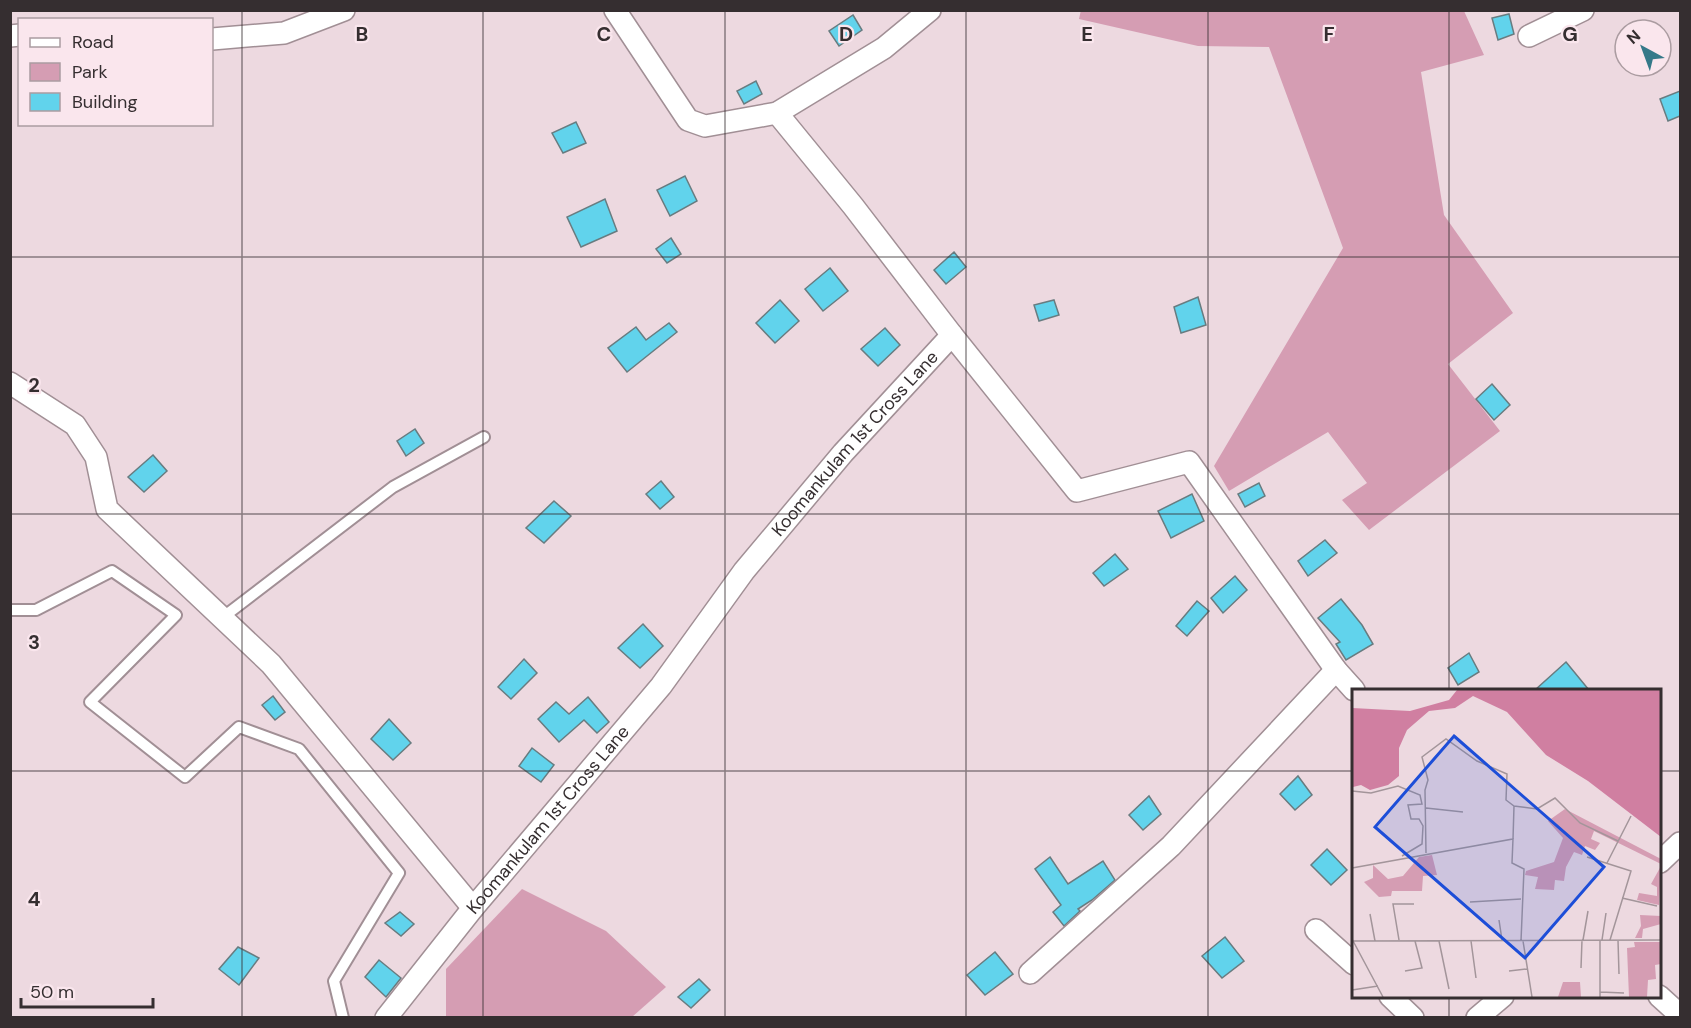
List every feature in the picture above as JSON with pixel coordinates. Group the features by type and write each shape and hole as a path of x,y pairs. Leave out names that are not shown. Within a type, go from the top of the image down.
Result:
{"street":[{"path":"213,39 284,33 344,10"},
{"path":"615,10 688,120 705,126 777,113 884,48 930,10"},
{"path":"1529,36 1583,10"},
{"path":"777,113 853,206 952,335"},
{"name":"Koomankulam 1st Cross Lane","path":"386,1017 473,908 661,687 744,571 843,453 952,335 1077,491 1189,462 1336,670 1353,689"},
{"path":"10,383 75,425 96,457 107,509 271,664 473,908"},
{"path":"1030,974 1171,846 1336,670"},
{"path":"1661,860 1680,843"},
{"path":"1316,930 1352,963"},
{"path":"1392,998 1413,1017"},
{"path":"1477,1017 1501,998"},
{"path":"1661,998 1680,1015"}],"lane":[{"path":"222,618 393,487 484,437"},
{"path":"10,610 36,610 112,571 176,615 90,702 185,777 239,728 299,749 399,873 334,981 343,1017"}],"green space":[{"path":"1081,10 1464,11 1484,55 1421,72 1444,215 1513,313 1448,364 1500,431 1369,530 1342,500 1367,483 1328,432 1229,491 1214,466 1343,248 1269,47 1198,46 1079,19"},
{"path":"522,889 606,931 666,987 632,1017 446,1017 446,969"}],"building":[{"path":"1509,14 1514,34 1498,40 1492,18"},
{"path":"853,15 862,30 839,46 829,31"},
{"path":"756,81 762,94 744,104 737,91"},
{"path":"1680,91 1680,116 1668,121 1660,99"},
{"path":"576,122 586,143 563,153 552,133"},
{"path":"685,176 697,201 670,216 657,190"},
{"path":"605,199 617,231 581,247 567,217"},
{"path":"671,238 681,254 667,263 656,249"},
{"path":"954,252 966,267 946,284 934,270"},
{"path":"830,268 848,291 823,311 805,289"},
{"path":"1198,297 1206,325 1181,333 1174,307"},
{"path":"780,300 799,321 775,343 756,323"},
{"path":"1054,300 1059,315 1039,321 1034,305"},
{"path":"669,323 677,332 627,372 608,348 636,327 646,340"},
{"path":"885,328 900,345 878,366 861,349"},
{"path":"1492,384 1510,405 1494,420 1476,399"},
{"path":"415,429 424,443 406,456 397,441"},
{"path":"153,455 167,471 144,492 128,477"},
{"path":"661,481 674,497 660,509 646,494"},
{"path":"1259,483 1265,496 1245,507 1238,494"},
{"path":"1192,494 1204,521 1171,538 1158,511"},
{"path":"554,501 571,516 544,543 526,528"},
{"path":"1325,540 1337,553 1308,576 1298,561"},
{"path":"1115,554 1128,569 1104,586 1093,573"},
{"path":"1235,576 1247,590 1223,613 1211,598"},
{"path":"1341,599 1362,625 1373,644 1346,660 1336,644 1340,642 1318,618"},
{"path":"1197,601 1209,611 1187,636 1176,626"},
{"path":"643,624 663,646 640,668 618,648"},
{"path":"1469,653 1479,672 1458,685 1448,668"},
{"path":"524,659 537,673 511,699 498,687"},
{"path":"1566,662 1588,689 1536,689"},
{"path":"273,696 285,712 275,720 262,705"},
{"path":"588,697 609,722 597,733 584,720 559,742 538,719 556,702 569,714"},
{"path":"389,719 411,743 393,760 371,739"},
{"path":"532,748 554,765 541,782 519,766"},
{"path":"1298,776 1312,795 1295,810 1280,794"},
{"path":"1149,796 1161,814 1143,830 1129,815"},
{"path":"1327,849 1347,870 1331,885 1311,865"},
{"path":"1050,857 1068,884 1103,861 1115,880 1078,909 1080,911 1064,926 1053,912 1061,905 1035,869"},
{"path":"400,912 414,924 401,936 385,923"},
{"path":"1225,937 1244,961 1222,978 1202,956"},
{"path":"238,947 259,958 239,985 219,969"},
{"path":"995,952 1013,974 985,995 967,975"},
{"path":"379,960 401,978 386,997 365,977"},
{"path":"699,979 710,990 691,1008 678,997"}]}
